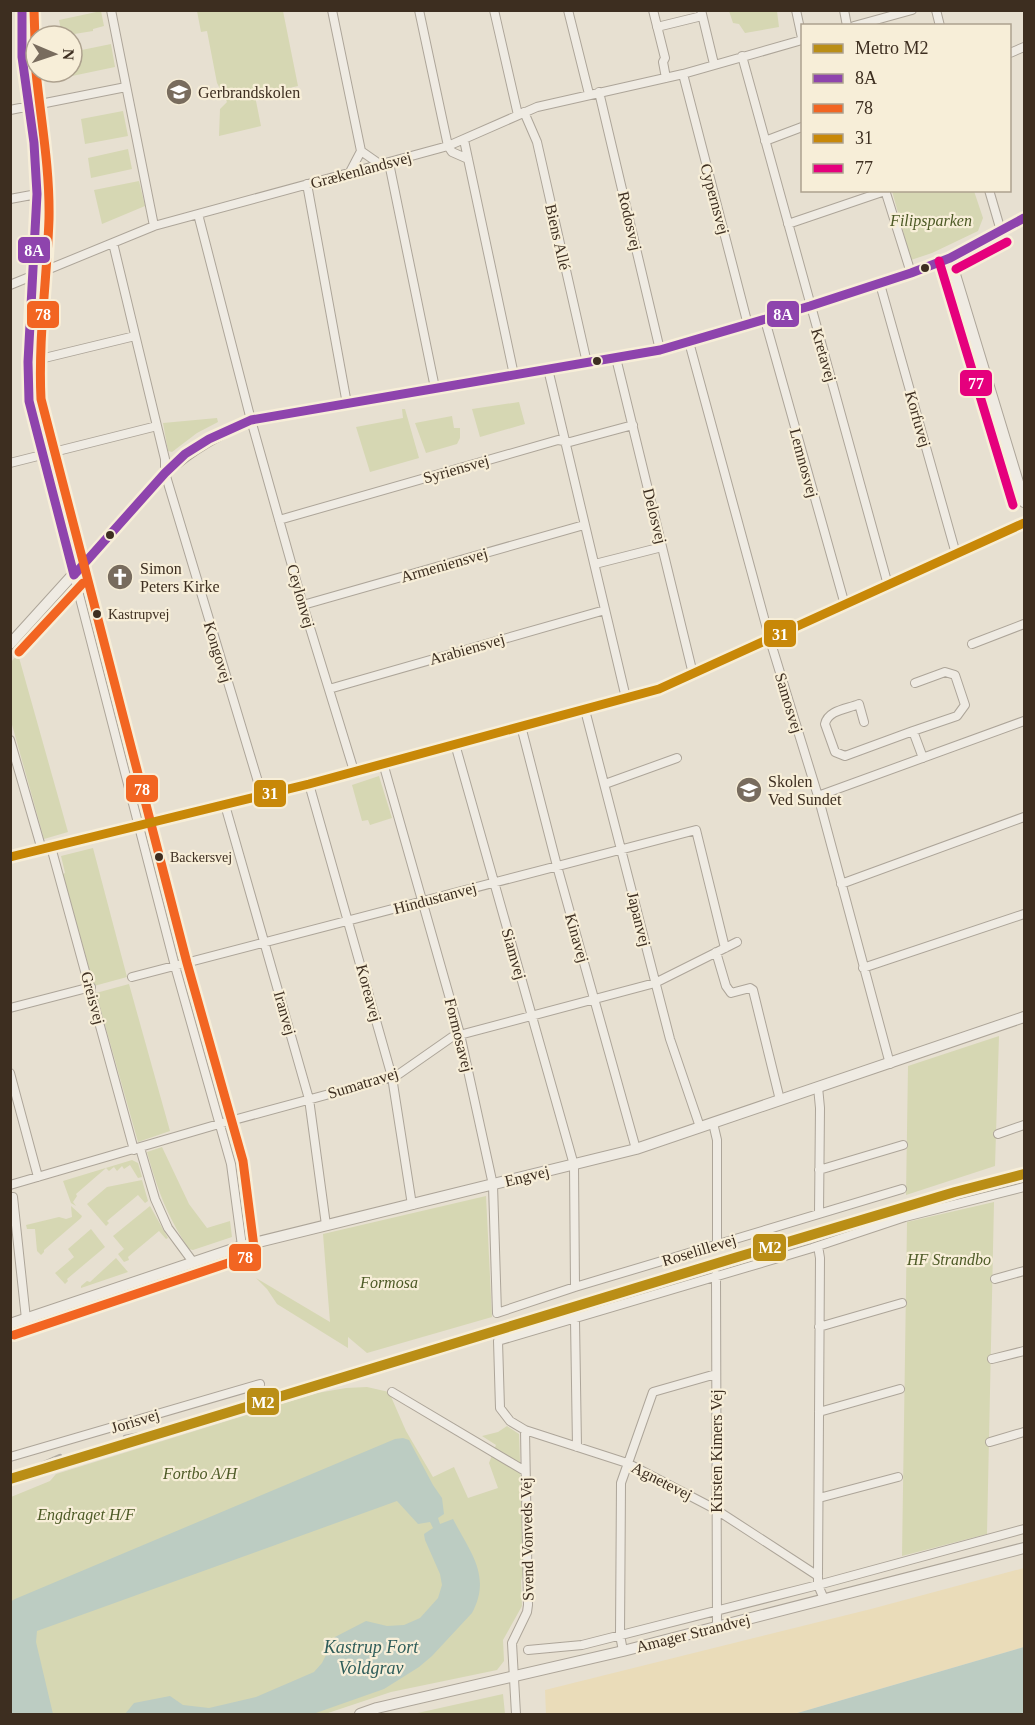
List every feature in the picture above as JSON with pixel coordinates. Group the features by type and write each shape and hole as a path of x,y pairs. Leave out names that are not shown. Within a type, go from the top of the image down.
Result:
{"street":[{"path":"22,10 22,57 34,143 38,194 28,362 29,401 175,966 231,1164 242,1246"},
{"path":"111,10 154,226"},
{"path":"332,10 361,151 350,172"},
{"path":"419,10 448,146 452,152 468,159"},
{"name":"Biens Allé","path":"494,10 521,114 537,142 587,363"},
{"path":"568,10 589,94"},
{"path":"653,10 665,58 663,62 666,78"},
{"name":"Grækenlandsvej","path":"796,10 801,34"},
{"path":"861,24 912,10"},
{"path":"657,27 702,13 714,64"},
{"path":"10,23 22,20"},
{"name":"Grækenlandsvej","path":"10,285 154,226 448,146 556,101 683,74 801,39"},
{"name":"Kretavej","path":"742,56 888,585"},
{"name":"Cypernsvej","path":"683,74 748,325"},
{"path":"10,110 126,87"},
{"name":"Rodosvej","path":"599,92 660,350"},
{"path":"765,141 801,128"},
{"path":"464,140 514,375"},
{"path":"361,151 385,164 435,388"},
{"path":"308,184 347,404"},
{"path":"788,224 882,192"},
{"path":"885,192 910,273"},
{"path":"990,192 1001,231"},
{"path":"10,199 38,194"},
{"name":"Ceylonvej","path":"198,214 279,520 354,771"},
{"path":"11,642 185,454 209,439 251,420 660,350 880,284 951,258 1024,218"},
{"name":"Kongovej","path":"113,243 165,459 165,473 262,795"},
{"path":"951,258 1024,502"},
{"name":"Korfuvej","path":"880,284 956,554"},
{"name":"Lemnosvej","path":"765,320 845,605"},
{"path":"28,362 135,336"},
{"name":"Samosvej","path":"689,342 770,640 818,796 890,1064"},
{"name":"Delosvej","path":"616,358 693,674"},
{"path":"548,369 626,698"},
{"name":"Syriensvej","path":"279,520 558,440 570,442 633,425"},
{"path":"10,463 157,426"},
{"path":"10,857 309,784 659,689 1024,523"},
{"name":"Armeniensvej","path":"303,605 584,525"},
{"path":"595,564 662,547"},
{"name":"Arabiensvej","path":"329,688 605,610"},
{"path":"972,644 1024,624"},
{"path":"864,722 859,705 830,714 825,724 835,752 846,756 957,716 965,705 955,675 945,672 915,683"},
{"name":"Japanvej","path":"585,710 670,1039 700,1127"},
{"path":"818,796 1024,721"},
{"name":"Kinavej","path":"521,726 557,866 636,1149"},
{"path":"913,731 923,758"},
{"name":"Greisvej","path":"10,740 91,987 137,1149 168,1228 193,1262"},
{"name":"Siamvej","path":"455,744 574,1165 575,1287"},
{"path":"605,784 676,759"},
{"name":"Formosavej","path":"383,763 460,1034 493,1185 497,1313"},
{"name":"Koreavej","path":"309,784 392,1077 412,1205"},
{"name":"Iranvej","path":"225,805 309,1100 326,1225"},
{"path":"841,884 1024,818"},
{"name":"Hindustanvej","path":"132,977 696,830 725,948"},
{"path":"863,968 1024,914"},
{"name":"Sumatravej","path":"10,1185 219,1124 392,1077 452,1037 655,983 737,942"},
{"path":"716,952 726,986 731,993 750,988 753,990 780,1100"},
{"path":"10,1008 91,987"},
{"name":"Engvej","path":"10,1324 242,1246 636,1149 1024,1017"},
{"path":"10,1072 38,1177"},
{"path":"818,1087 819,1213"},
{"path":"713,1123 717,1140 717,1244"},
{"path":"998,1134 1024,1125"},
{"path":"819,1170 903,1145"},
{"path":"525,1430 510,1421 500,1408 498,1341 818,1246 905,1217 1024,1187"},
{"name":"Roselillevej","path":"497,1313 575,1287 902,1189"},
{"path":"13,1197 26,1319"},
{"path":"818,1246 820,1258 818,1580 824,1599"},
{"path":"996,1279 1024,1271"},
{"name":"Kirsten Kimers Vej","path":"716,1275 717,1627"},
{"path":"819,1327 902,1303"},
{"path":"575,1320 577,1447"},
{"path":"992,1359 1024,1351"},
{"path":"622,1651 620,1635 621,1483 627,1463 653,1392 716,1374"},
{"name":"Jorisvej","path":"10,1457 260,1384"},
{"path":"819,1412 900,1389"},
{"path":"392,1392 525,1471"},
{"name":"Agnetevej","path":"525,1430 627,1463 715,1509 818,1580"},
{"name":"Svend Vonveds Vej","path":"516,1714 512,1643 528,1605 525,1430"},
{"path":"990,1442 1024,1432"},
{"path":"819,1498 898,1477"},
{"name":"Amager Strandvej","path":"528,1650 582,1645 716,1610 818,1580 1024,1529"},
{"name":"Amager Strandvej","path":"360,1714 377,1708 622,1651 1024,1548"}],"green space":[{"path":"101,11 104,26 84,32 84,24 60,24 59,20"},
{"path":"197,11 283,11 298,86 255,96 261,126 219,136 220,109 227,102 217,83 207,31 201,32"},
{"path":"729,11 777,11 779,27 745,33 739,24 733,23"},
{"path":"111,44 115,67 84,73 84,50"},
{"path":"123,111 128,136 85,144 81,119"},
{"path":"128,149 132,169 91,178 88,158"},
{"path":"139,181 145,206 102,224 94,190"},
{"name":"Filipsparken","path":"892,192 974,192 983,218 978,231 932,253 911,260"},
{"path":"519,402 525,424 480,437 472,409"},
{"path":"402,409 405,409 419,458 370,472 356,427 403,418"},
{"path":"452,416 454,428 460,428 460,438 457,444 426,453 415,423"},
{"path":"217,418 218,422 197,433 172,452 168,451 163,423"},
{"path":"18,654 68,832 44,839 11,721 11,662"},
{"path":"379,776 392,818 370,825 368,820 362,821 352,785"},
{"path":"93,848 127,977 94,986 63,874 65,873 61,856"},
{"path":"129,984 170,1131 138,1142 96,993"},
{"path":"999,1036 995,1166 906,1195 908,1066"},
{"path":"162,1147 189,1204 207,1228 230,1221 232,1237 193,1250 189,1249 174,1225 164,1202 147,1152"},
{"path":"132,1160 138,1163 142,1177 138,1178 130,1165 124,1169 122,1166 117,1171 114,1167 109,1171 106,1168 76,1194 73,1202 76,1206 71,1203 63,1181"},
{"path":"142,1180 148,1201 145,1203 138,1195 107,1221 109,1223 106,1226 87,1204 107,1187"},
{"name":"Formosa","path":"486,1196 492,1317 367,1353 348,1337 348,1348 277,1304 256,1278 330,1322 323,1234"},
{"name":"HF Strandbo","path":"994,1202 987,1534 902,1556 907,1222"},
{"path":"71,1206 82,1216 81,1218 41,1255 37,1251 35,1229 27,1229 26,1225 59,1217 66,1219 72,1217"},
{"path":"150,1206 168,1238 166,1239 159,1231 128,1257 129,1260 124,1262 118,1254 124,1249 113,1236"},
{"path":"91,1229 105,1247 67,1279 65,1284 55,1273 74,1257 68,1249"},
{"path":"116,1258 128,1272 81,1288 81,1286 87,1281 90,1282"},
{"path":"367,1387 389,1392 406,1431 433,1477 454,1467 468,1498 498,1488 489,1463 496,1445 482,1436 498,1432 507,1426 519,1434 524,1572 521,1581 522,1606 503,1640 504,1661 497,1670 391,1692 325,1714 11,1714 11,1497 50,1481 56,1474 317,1393"},
{"path":"503,1694 505,1714 413,1714"}],"sand":[{"path":"1024,1568 1024,1647 794,1714 546,1714 545,1690 871,1609"}],"water":[{"name":"Kastrup Fort Voldgrav","path":"395,1439 409,1440 442,1498 444,1514 438,1518 440,1524 453,1519 472,1553 480,1587 478,1600 472,1613 419,1667 384,1689 313,1714 125,1714 134,1703 170,1696 183,1705 209,1708 256,1697 314,1672 322,1663 335,1637 366,1621 387,1626 404,1625 420,1618 438,1598 442,1585 424,1534 433,1528 430,1522 418,1524 397,1501 37,1631 36,1642 53,1714 11,1714 10,1602"},
{"path":"1024,1647 1024,1714 794,1714"}],"railway":[{"path":"125,1437 183,1426"},
{"path":"10,1478 60,1456"}],"metro line":[{"name":"M2","path":"10,1479 731,1259 955,1192 1024,1174"}],"transit line":[{"name":"8A","path":"22,10 22,57 34,143 37,194 28,362 29,401 74,575"},
{"name":"78","path":"34,10 34,24"},
{"name":"78","path":"14,1335 246,1257 252,1253 254,1247 243,1161 187,963 41,399 40,376 49,200 37,84"},
{"name":"8A","path":"74,575 165,473 185,454 209,439 251,420 660,350 810,306 911,273 950,258 1024,218"},
{"name":"77","path":"956,269 1007,242"},
{"name":"77","path":"939,261 1013,505"},
{"name":"31","path":"10,857 309,784 659,689 1024,523"},
{"name":"78","path":"19,652 83,583"}],"place":[{"name":"Gerbrandskolen","path":"179,92"},
{"name":"Simon Peters Kirke","path":"120,577"},
{"name":"Kastrupvej","path":"97,614"},
{"name":"Skolen Ved Sundet","path":"749,790"},
{"name":"Backersvej","path":"159,857"}],"park label":[{"name":"Fortbo A/H","path":"200,1473"},
{"name":"Engdraget H/F","path":"86,1514"}]}
